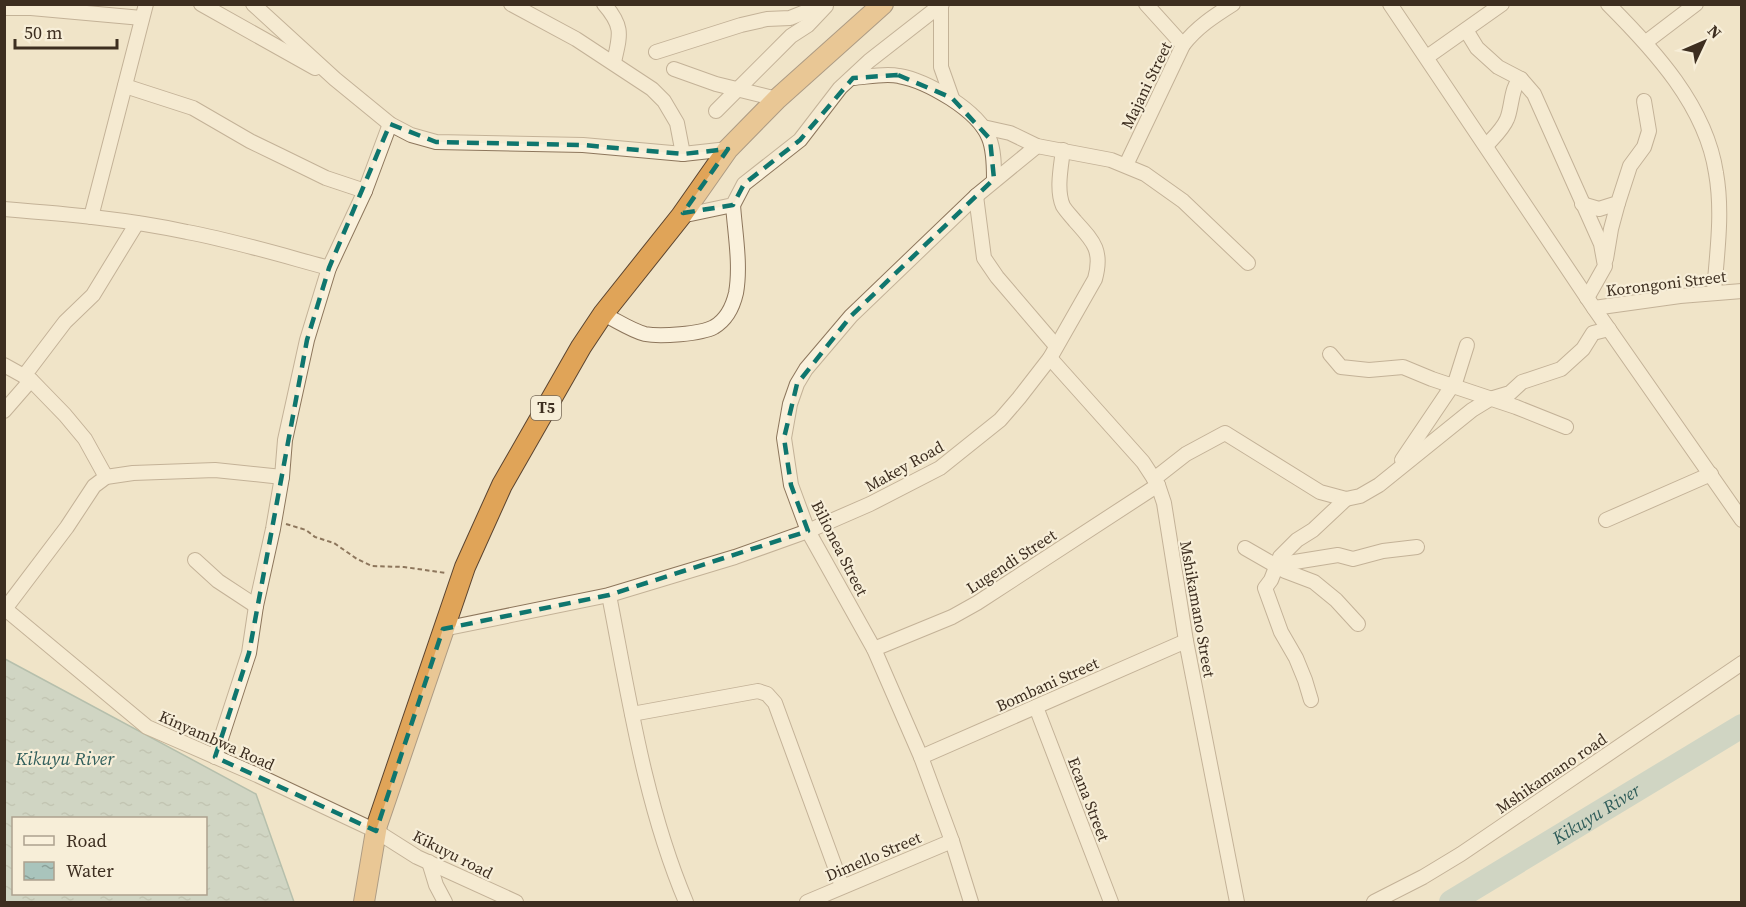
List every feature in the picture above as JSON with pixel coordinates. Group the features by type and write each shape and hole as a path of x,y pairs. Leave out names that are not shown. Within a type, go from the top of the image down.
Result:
{"highway":[{"name":"T5","path":"364,903 376,831 462,576 501,485 581,347 603,314 681,216 728,149 777,99 878,6"}],"street":[{"path":"201,4 335,79"},
{"path":"253,4 335,79 390,124 411,135 436,142 583,145 683,153 728,149"},
{"path":"511,4 614,62 652,89 664,101 677,123 683,153"},
{"path":"604,4 618,24"},
{"path":"614,62 620,32 619,4"},
{"path":"656,52 741,25 767,19 790,18 826,4"},
{"path":"716,111 791,36 808,25 826,4"},
{"path":"1146,4 1183,45"},
{"path":"1159,4 1161,19"},
{"name":"Majani Street","path":"1126,165 1183,45 1209,19 1233,4"},
{"path":"1390,4 1590,303 1742,520"},
{"path":"1427,57 1502,4"},
{"path":"1608,4 1646,42 1692,108 1708,141 1716,173 1719,223 1714,292"},
{"path":"1646,42 1696,4"},
{"path":"603,314 644,333 693,332 714,327 729,313 736,293 737,267 733,205 744,184 800,140 840,88 869,61 941,5"},
{"path":"941,5 941,68 952,98"},
{"path":"4,8 144,11 92,217"},
{"path":"1466,30 1477,48 1498,67 1521,79 1534,94 1600,244 1605,266"},
{"path":"674,69 737,90 777,99"},
{"path":"853,78 898,75 924,83 952,98 983,127 990,139 994,179"},
{"path":"1486,146 1507,121 1514,88 1521,79"},
{"path":"125,86 193,108 326,178 365,191"},
{"path":"1590,303 1605,266 1611,229 1630,166 1644,147 1649,130 1644,100"},
{"path":"215,757 249,653 256,606 275,521 285,440 307,340 329,268 365,191 390,124"},
{"path":"983,127 1010,133 1038,146 1126,165 1145,174 1183,201 1248,263"},
{"name":"Bilionea Street","path":"971,903 952,841 921,756 874,649 808,531 791,485 784,438 790,404 797,384 806,369 851,316 994,179 1038,146"},
{"name":"Makey Road","path":"443,629 609,595 735,557 808,531 870,504 940,468 957,456 1000,420 1053,352 1095,279 1099,264 1097,250 1091,239 1064,208 1060,179 1063,150"},
{"name":"Mshikamano Street","path":"976,196 984,258 1053,352 1143,462 1156,482 1164,503 1186,640 1237,903"},
{"path":"1582,204 1599,209 1618,203"},
{"path":"681,216 733,205"},
{"path":"4,210 92,217 185,231 247,245 329,268"},
{"path":"4,411 65,322 93,295 136,223"},
{"name":"Korongoni Street","path":"1590,303 1742,291"},
{"path":"1391,473 1490,399 1510,393 1522,382 1561,369 1583,349 1593,333 1609,329"},
{"path":"1311,700 1296,658 1281,632 1265,588 1271,580 1280,557 1297,540 1313,530 1346,499 1360,496 1379,485 1391,473 1415,444 1452,386 1467,345"},
{"path":"1330,354 1341,367 1369,370 1403,367 1566,427"},
{"path":"4,365 27,378 86,439 106,477"},
{"name":"Lugendi Street","path":"874,649 952,617 977,603 1156,482 1186,454 1225,433 1320,492 1346,499"},
{"path":"5,609 67,527 94,486 106,477 133,473 215,470 282,477"},
{"path":"1606,520 1711,474"},
{"path":"1276,565 1338,555 1353,559 1383,550 1417,547"},
{"path":"1245,548 1314,582 1336,600 1358,624"},
{"path":"195,560 218,581 256,606"},
{"path":"609,595 632,714 670,864 686,903"},
{"name":"Kinyambwa Road","path":"5,609 147,727 376,831"},
{"name":"Bombani Street","path":"921,756 1186,640"},
{"name":"Mshikamano road","path":"1374,903 1423,878 1461,854 1742,663"},
{"path":"632,714 758,691 767,694 775,703 842,886"},
{"name":"Ecana Street","path":"1036,706 1111,903"},
{"name":"Kikuyu road","path":"376,831 429,862 516,903"},
{"name":"Dimello Street","path":"807,903 842,886 952,841"},
{"path":"429,862 436,885 445,903"}],"path":[{"path":"275,521 306,530 315,537 334,543 372,566 404,567 462,576"}],"highlighted area":[{"path":"898,75 952,98 990,139 994,179 851,316 797,384 784,438 791,485 808,531 609,595 443,629 376,831 215,757 249,653 307,340 329,268 390,124 436,142 583,145 683,154 728,149 683,213 733,205 744,184 800,140 853,78"}],"water":[{"name":"Kikuyu River","path":"5,659 256,794 294,902 5,902"}],"waterway":[{"name":"Kikuyu River","path":"1451,902 1742,726"}]}
